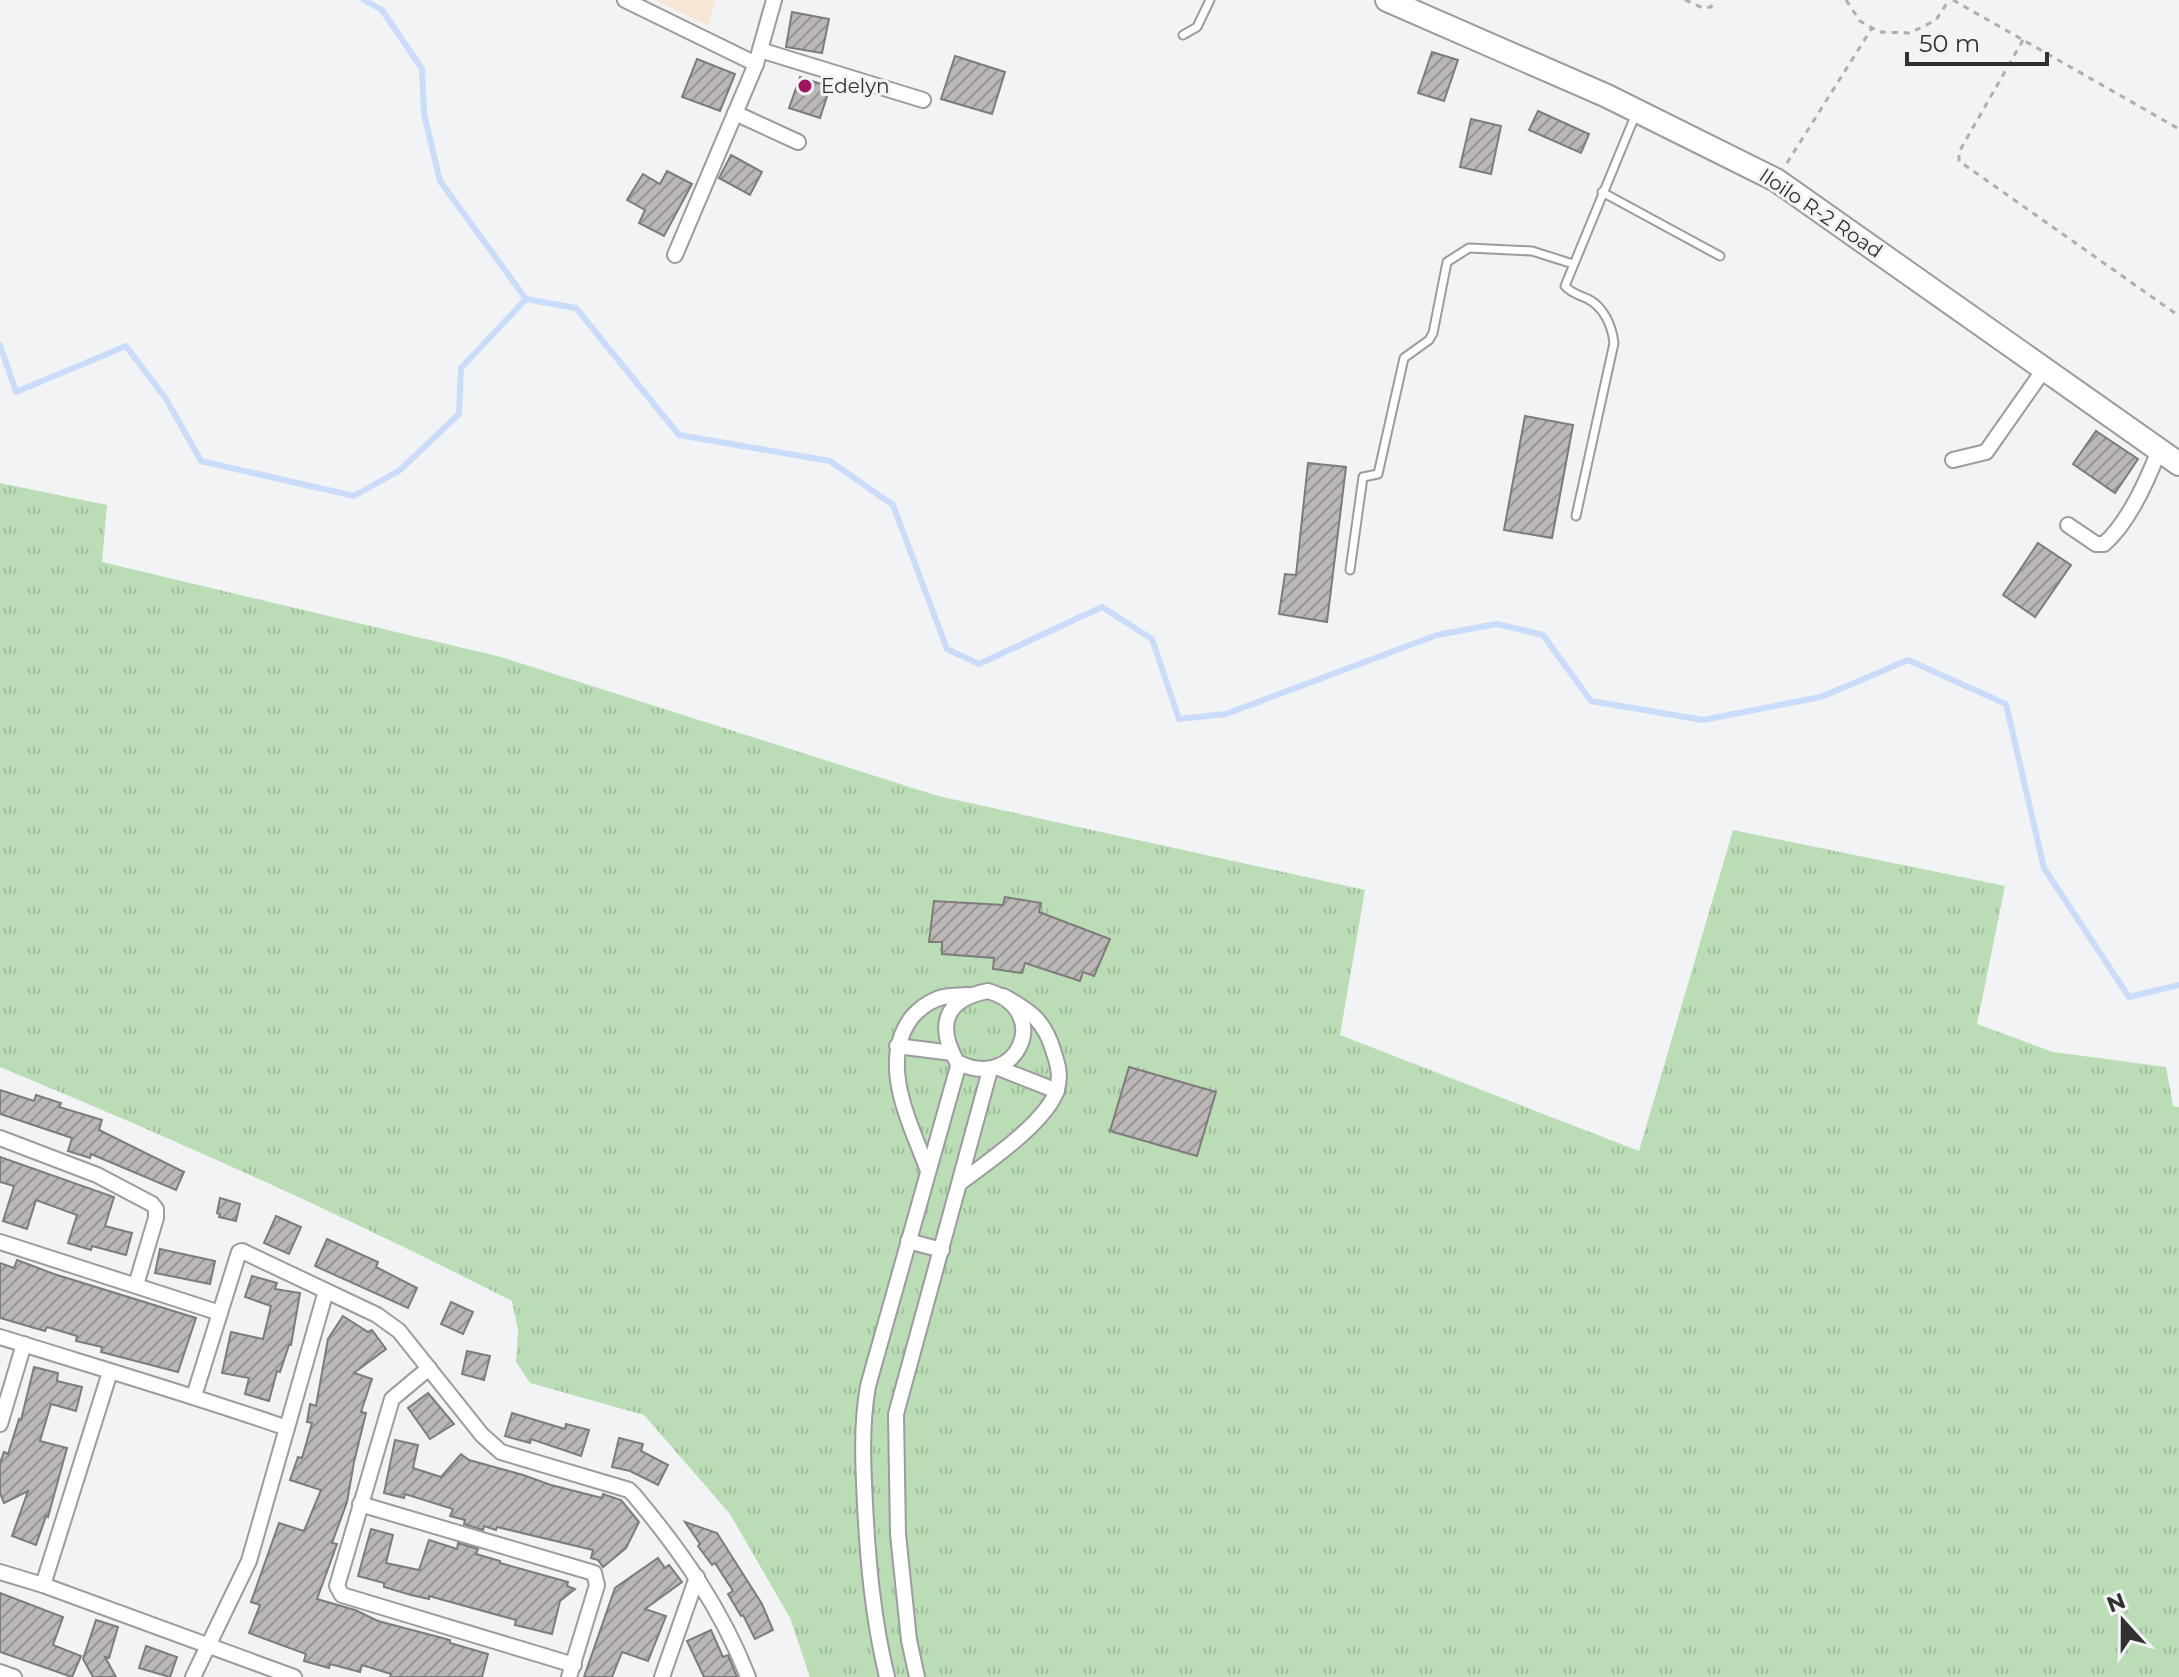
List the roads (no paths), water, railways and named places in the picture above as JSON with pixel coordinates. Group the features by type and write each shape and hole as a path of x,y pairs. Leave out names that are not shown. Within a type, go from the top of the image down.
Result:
{"main road":[{"name":"Iloilo R-2 Road","path":"1387,0 1638,110 1776,180 2179,464"}],"street":[{"path":"625,0 758,57 923,100"},
{"path":"675,255 758,57 774,0"},
{"path":"735,113 798,142"},
{"path":"1953,460 1986,452 2045,368"},
{"path":"2068,525 2096,544 2104,544 2114,535 2149,475 2159,450"},
{"path":"928,1171 896,1073 897,1046 903,1030 919,1009 939,998 988,991 1032,1012 1050,1036 1059,1070 1057,1091 1041,1114 1003,1152 961,1182"},
{"path":"887,1677 868,1573 863,1417 868,1386 956,1058 946,1040 947,1019 956,1004 969,995"},
{"path":"917,1677 909,1640 898,1534 896,1414 993,1069 1011,1060 1023,1039 1023,1021 1016,1006 1003,996"},
{"path":"897,1046 956,1058 979,1069 993,1069 1057,1091"},
{"path":"0,1138 97,1175 152,1204 156,1209 156,1218 136,1285"},
{"path":"908,1241 942,1250"},
{"path":"0,1242 220,1313"},
{"path":"194,1396 239,1252 377,1315 399,1331 482,1435 501,1452 629,1490 674,1543 715,1605 748,1677"},
{"path":"193,1677 249,1561 326,1291"},
{"path":"0,1337 287,1428"},
{"path":"0,1424 24,1344"},
{"path":"360,1504 594,1573 597,1585 572,1671 342,1595 337,1586 360,1504 392,1399 429,1368"},
{"path":"43,1585 110,1372"},
{"path":"0,1572 294,1677"},
{"path":"662,1677 697,1577"},
{"path":"0,1672 14,1677"}],"lane":[{"path":"1183,35 1197,27 1210,0"},
{"path":"1576,516 1614,343 1612,326 1593,301 1568,291 1565,286 1638,110"},
{"path":"1602,192 1720,256"},
{"path":"1350,570 1363,477 1378,474 1404,358 1429,340 1433,333 1447,262 1469,248 1532,251 1573,264"}],"waterway":[{"path":"364,0 382,10 422,69 424,114 440,181 526,299"},
{"path":"0,345 16,392 126,346 166,399 201,461 354,496 400,470 459,414 461,368 526,299 576,308 679,435 830,461 893,505 947,649 979,664 1102,607 1152,639 1179,719 1226,714 1437,635 1497,624 1543,635 1591,701 1703,720 1821,697 1908,660 2006,704 2044,868 2129,997 2179,985"}],"place":[{"name":"Edelyn","path":"805,86"}]}
